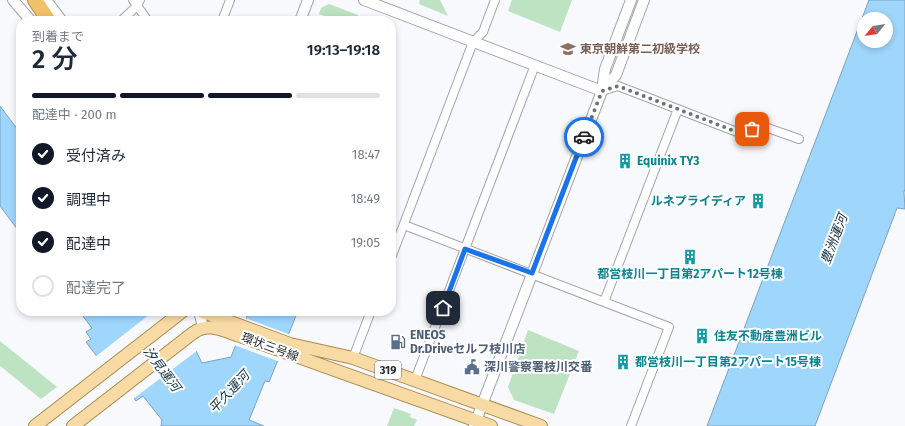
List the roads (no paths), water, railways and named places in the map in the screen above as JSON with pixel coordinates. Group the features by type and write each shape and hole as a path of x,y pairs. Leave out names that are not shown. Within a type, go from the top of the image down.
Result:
{"highway":[{"path":"34,0 45,16"}],"main road":[{"path":"35,426 175,316"},
{"name":"環状三号線","path":"210,316 239,330 475,423 491,426"},
{"name":"環状三号線","path":"203,327 239,330"},
{"path":"73,426 203,327"},
{"name":"環状三号線","path":"288,349 353,358 541,426"}],"street":[{"path":"13,0 27,16"},
{"path":"22,0 33,16"},
{"path":"46,0 58,16"},
{"path":"224,16 230,0"},
{"path":"302,16 308,0"},
{"path":"364,0 602,91 618,86 737,132 765,127 799,140"},
{"path":"396,245 473,42 482,32 494,0"},
{"path":"475,423 602,91 605,69 631,0"},
{"path":"602,91 616,75 644,0"},
{"path":"125,16 137,2 145,16"},
{"path":"416,380 535,65"},
{"path":"604,302 678,109"},
{"path":"404,225 669,327 631,426"},
{"path":"201,316 203,327"},
{"path":"353,358 369,316"}],"water":[{"name":"豊洲運河","path":"869,0 905,0 905,209 897,208 815,426 707,426 857,32 857,48 893,48 893,12 864,12"},
{"path":"0,106 16,127 16,227 0,206"},
{"path":"83,316 169,316 194,347 202,363 231,357 247,316 296,316 269,382 265,381 249,420 264,426 161,426 162,420 143,396 136,401 132,395 128,398 86,342 91,339 86,332 92,328"}],"place":[{"name":"東京朝鮮第二初級学校","path":"568,49"},
{"name":"Equinix TY3","path":"625,161"},
{"name":"ルネプライディア","path":"758,201"},
{"name":"都営枝川一丁目第2アパート12号棟","path":"690,257"},
{"name":"住友不動産豊洲ビル","path":"702,336"},
{"name":"ENEOS Dr.Driveセルフ枝川店","path":"398,342"},
{"name":"都営枝川一丁目第2アパート15号棟","path":"623,362"},
{"name":"深川警察署枝川交番","path":"472,367"}],"water label":[{"name":"汐見運河","path":"162,369"},
{"name":"平久運河","path":"229,392"}]}
